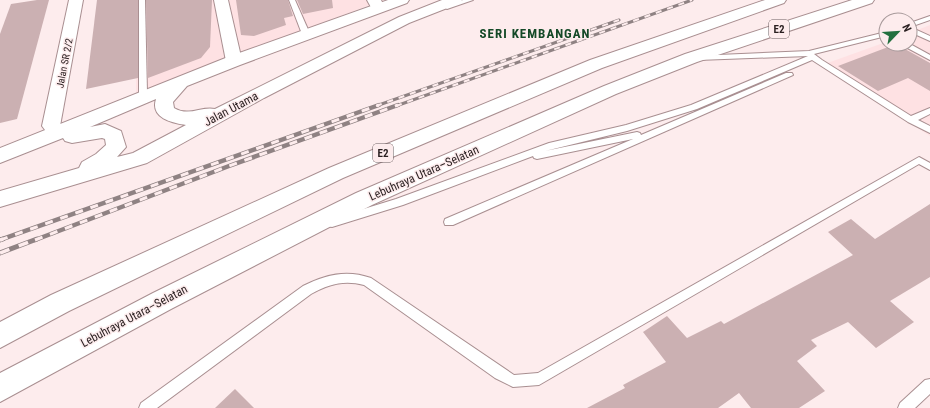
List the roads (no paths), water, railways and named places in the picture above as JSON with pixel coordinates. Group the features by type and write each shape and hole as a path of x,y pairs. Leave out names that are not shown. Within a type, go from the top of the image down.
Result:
{"main road":[{"path":"4,151 180,84 234,61 306,34 376,4 402,0"},
{"name":"Jalan Utama","path":"0,199 140,158 258,94 404,20 455,0"},
{"name":"E2","path":"0,336 60,303 336,173 596,64 779,0"},
{"name":"Lebuhraya Utara–Selatan","path":"0,388 162,301 364,199 610,90 691,58 867,0"},
{"path":"4,151 51,126 143,93 180,84"},
{"path":"180,84 164,101 165,111 175,118 191,119 207,115 258,94"},
{"path":"4,151 86,133 104,131 114,136 116,147 103,159 65,180"}],"street":[{"name":"Jalan SR 2/2","path":"51,126 76,0"},
{"path":"221,0 234,61"}],"lane":[{"path":"142,0 143,93"},
{"path":"292,0 306,34"},
{"path":"404,20 470,0"},
{"path":"918,23 930,18"},
{"path":"918,33 930,39"},
{"path":"290,237 399,202 552,145 627,128 694,107 814,57 878,37"},
{"path":"918,52 930,58"},
{"path":"449,222 666,128 814,57"},
{"path":"691,58 814,57 911,120 930,130"},
{"path":"911,120 930,110"},
{"path":"501,163 618,140 666,128"},
{"path":"146,408 307,290 321,282 336,278 351,277 367,281 500,374 513,381 539,379 919,160 930,167"},
{"path":"904,408 930,385"}],"railway":[{"path":"396,106 692,0"},
{"path":"376,106 619,20"},
{"path":"3,239 0,240 379,105"},
{"path":"35,240 229,166 398,105"},
{"path":"0,253 37,239"}],"district":[{"name":"SERI KEMBANGAN","path":"535,33"}]}
